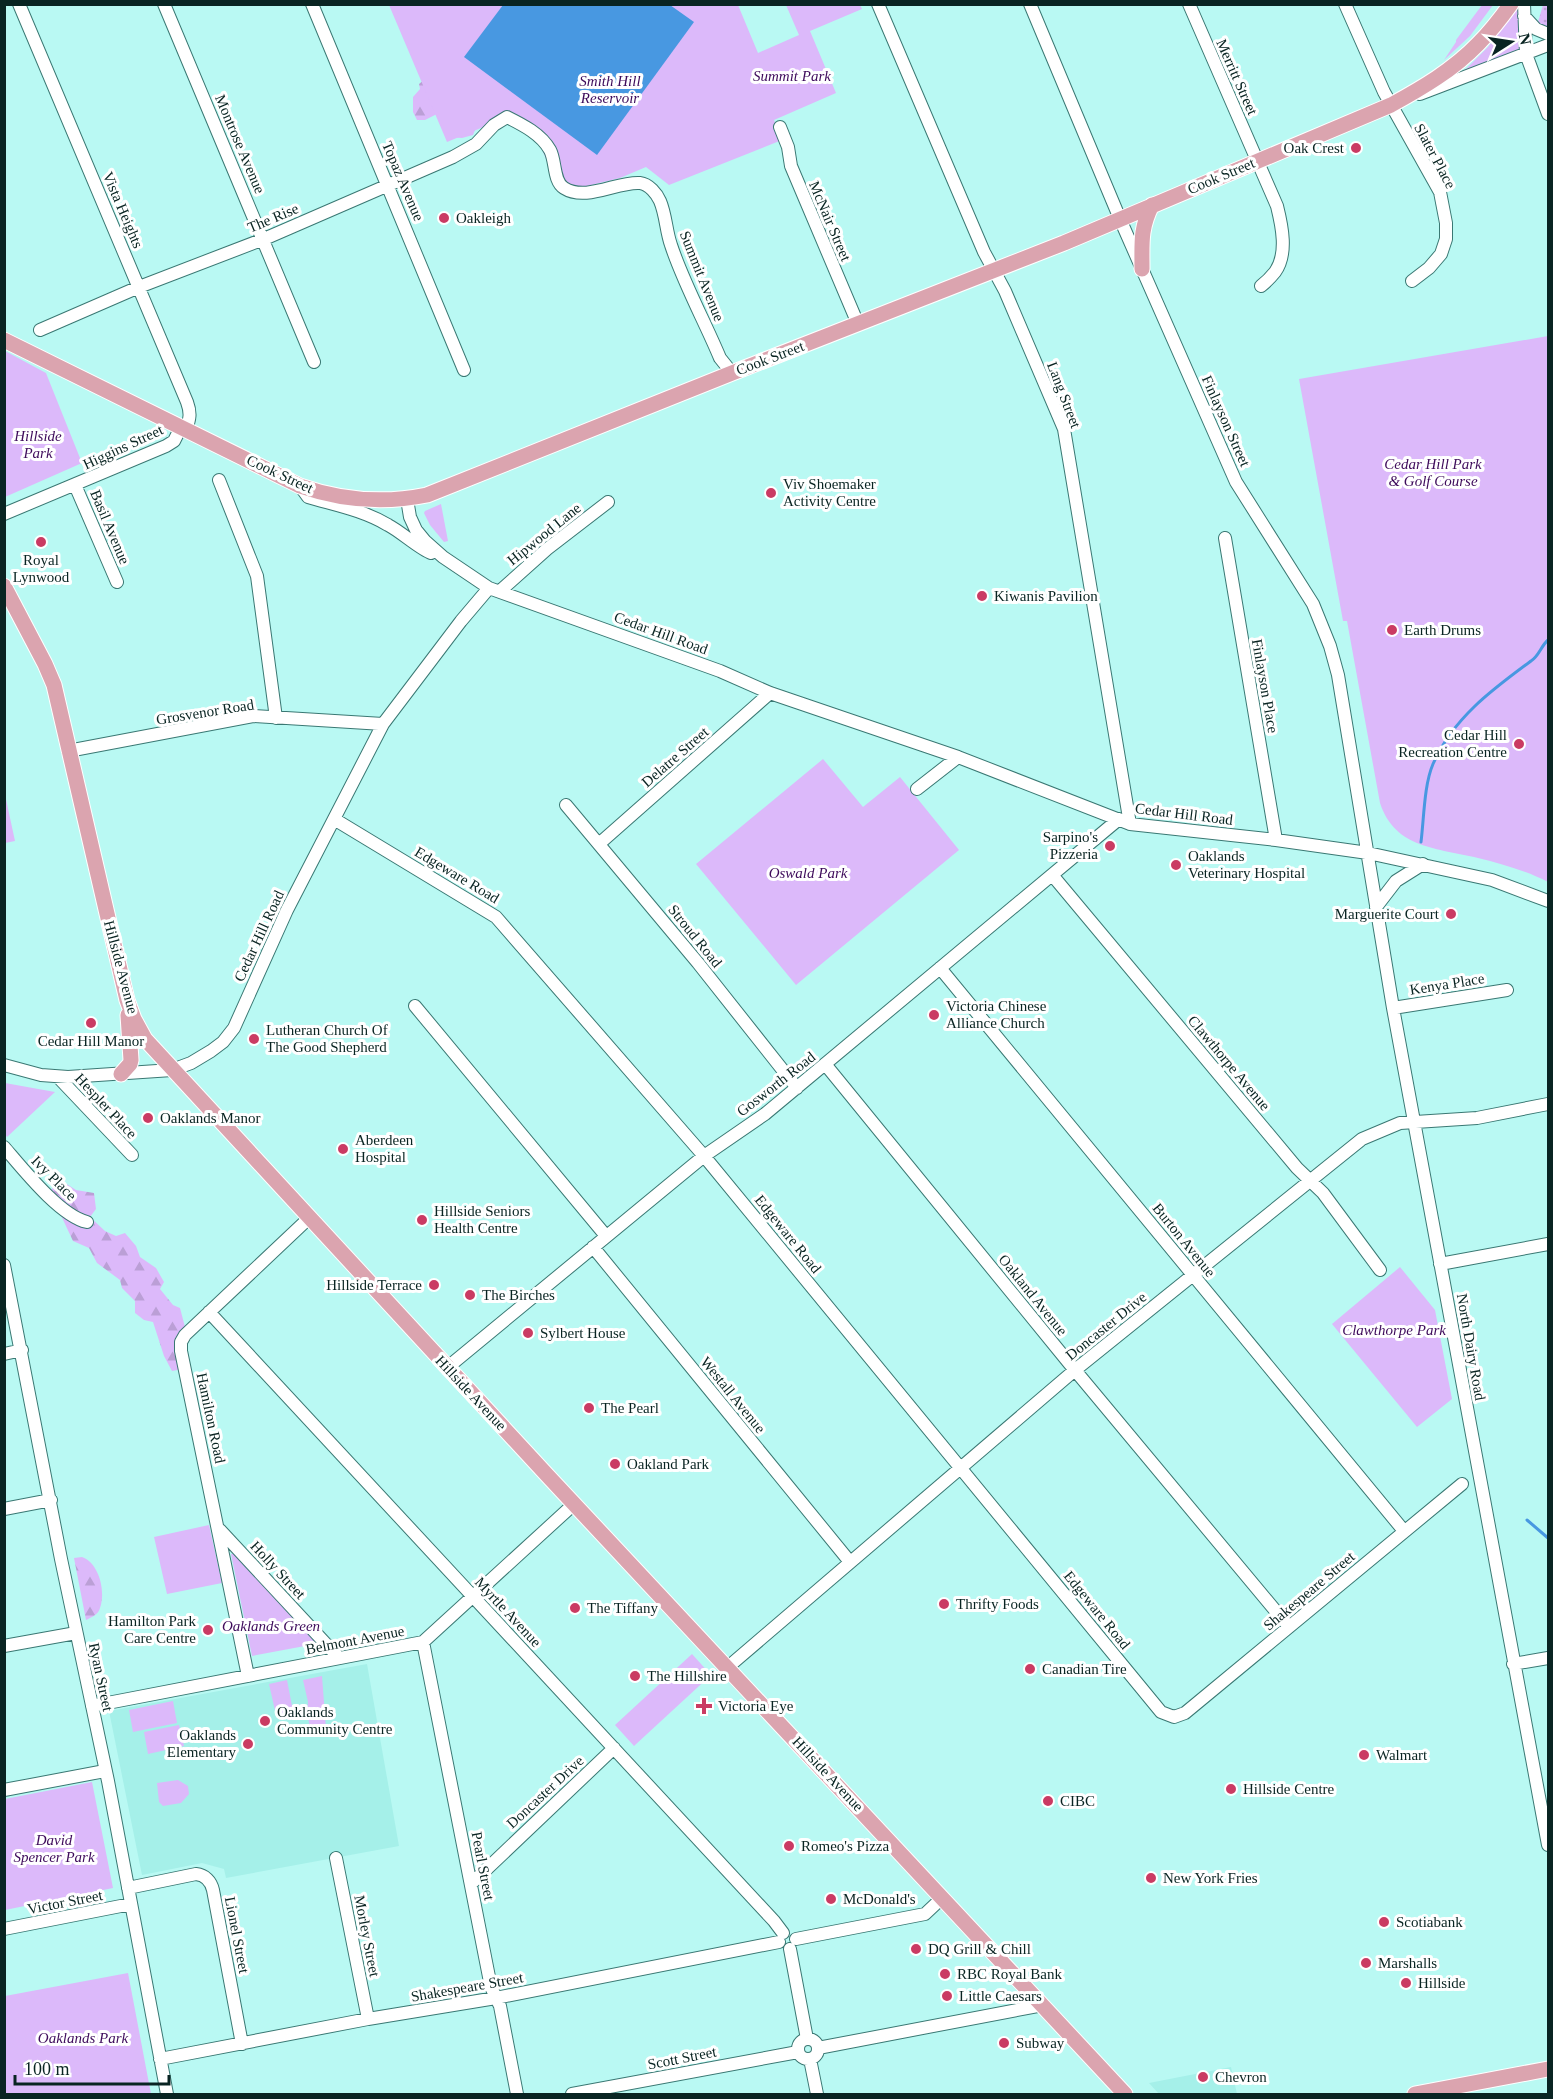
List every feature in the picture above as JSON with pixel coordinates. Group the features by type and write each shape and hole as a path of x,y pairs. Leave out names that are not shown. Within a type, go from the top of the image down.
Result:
{"main road":[{"name":"Cook Street","path":"4,340 300,486 349,500 407,499 447,489 732,373 994,271 1391,105 1442,76 1459,62 1478,44 1511,4"},
{"path":"1142,269 1142,231 1152,205"},
{"name":"Hillside Avenue","path":"4,586 54,685 127,1000 145,1039 574,1504 1125,2094"},
{"path":"121,1074 131,1060 127,1000"},
{"path":"1415,2094 1548,2069"}],"street":[{"name":"Vista Heights","path":"19,4 190,411 190,419 183,428"},
{"name":"Montrose Avenue","path":"164,4 314,362"},
{"name":"Topaz Avenue","path":"312,4 464,370"},
{"name":"Lang Street","path":"878,4 984,252 1005,291 1064,429 1125,822"},
{"name":"Finlayson Street","path":"1030,4 1120,219 1236,482 1262,526 1302,584 1323,625 1338,675 1368,853"},
{"name":"Merritt Street","path":"1189,4 1277,206 1283,238 1281,254 1276,271 1261,286"},
{"name":"Slater Place","path":"1345,4 1391,105 1440,192 1446,223 1446,239 1441,254 1429,268 1412,281"},
{"path":"1524,10 1536,29 1548,34"},
{"path":"1524,10 1526,54 1548,114"},
{"path":"1391,105 1546,46"},
{"path":"1534,80 1538,60 1546,46"},
{"name":"The Rise","path":"40,330 139,287 264,239 466,150 476,144 494,125 507,117 540,138 549,148 560,184 566,189 585,193 641,183 651,189"},
{"name":"McNair Street","path":"780,127 788,147 791,166 858,324"},
{"name":"Summit Avenue","path":"651,189 660,201 671,246 720,358 732,373"},
{"name":"Higgins Street","path":"4,514 166,446 174,441 183,428"},
{"path":"219,480 257,576 276,718"},
{"name":"Basil Avenue","path":"75,485 117,582"},
{"path":"300,486 308,497 357,510 407,536 426,552 443,557"},
{"path":"407,499 410,517 416,530 443,557 494,589"},
{"name":"Hipwood Lane","path":"494,589 608,502"},
{"name":"Finlayson Place","path":"1225,538 1276,840"},
{"name":"Cedar Hill Road","path":"4,1065 58,1077 172,1070 191,1064 223,1042 234,1028 287,910 383,724 461,621 494,589 720,671 770,693 958,757 1125,822 1368,853 1492,880 1548,902"},
{"name":"Delatre Street","path":"600,843 770,693"},
{"name":"Grosvenor Road","path":"68,752 253,716 383,724"},
{"path":"917,789 958,757"},
{"name":"Stroud Road","path":"566,805 698,963 797,1088"},
{"name":"Edgeware Road","path":"334,819 496,917 704,1156 1161,1712 1174,1717"},
{"name":"Gosworth Road","path":"448,1368 704,1156 765,1114 1053,876 1125,822"},
{"name":"North Dairy Road","path":"1368,853 1413,1121 1513,1664 1544,1798 1548,1845"},
{"path":"1377,907 1396,881 1423,864"},
{"name":"Clawthorpe Avenue","path":"1053,876 1297,1168 1323,1193 1380,1270"},
{"name":"Burton Avenue","path":"940,968 1404,1531"},
{"name":"Kenya Place","path":"1393,1008 1507,990"},
{"path":"415,1006 606,1236"},
{"name":"Oakland Avenue","path":"825,1064 1289,1627"},
{"name":"Hespler Place","path":"58,1077 132,1155"},
{"name":"Doncaster Drive","path":"728,1667 1076,1370 1371,1134 1391,1125 1413,1121 1477,1118 1548,1104"},
{"name":"Ivy Place","path":"4,1148 65,1211 76,1219 87,1222"},
{"name":"Hamilton Road","path":"248,1676 181,1342 185,1335 309,1218"},
{"path":"1440,1264 1548,1244"},
{"name":"Westall Avenue","path":"593,1247 850,1562"},
{"name":"Ryan Street","path":"4,1265 167,2094"},
{"name":"Myrtle Avenue","path":"209,1312 614,1748 781,1937"},
{"path":"4,1354 22,1350"},
{"name":"Shakespeare Street","path":"1174,1717 1185,1713 1462,1484"},
{"path":"4,1509 51,1500"},
{"name":"Belmont Avenue","path":"92,1706 423,1642 574,1504"},
{"name":"Holly Street","path":"219,1529 339,1658"},
{"path":"4,1646 76,1633"},
{"name":"Pearl Street","path":"423,1642 491,1986 500,2006 517,2094"},
{"path":"1513,1664 1548,1658"},
{"name":"Doncaster Drive","path":"472,1883 614,1748"},
{"path":"4,1790 105,1771"},
{"name":"Morley Street","path":"336,1858 368,2019"},
{"name":"Lionel Street","path":"128,1888 196,1874 204,1876 209,1881 213,1890 242,2044"},
{"path":"793,1944 924,1914 942,1898"},
{"name":"Victor Street","path":"4,1929 131,1904"},
{"path":"781,1937 791,1933 807,2039"},
{"name":"Shakespeare Street","path":"160,2059 368,2019 496,1998 781,1937"},
{"path":"818,2048 1043,2005"},
{"path":"807,2039 814,2041 818,2048 816,2055 810,2059 803,2058 798,2052 800,2044 807,2039"},
{"name":"Scott Street","path":"572,2094 798,2052"},
{"path":"810,2059 817,2094"}],"shaded area":[{"name":"Oaklands Elementary","path":"367,1664 399,1846 226,1878 224,1869 202,1863 142,1875 109,1711"},
{"path":"1231,2067 1237,2094 1159,2094 1149,2083"}],"green space":[{"name":"Smith Hill Reservoir","path":"389,5 738,5 758,53 799,35 786,5 860,5 862,9 810,31 836,93 774,120 782,140 669,185 646,167 620,178 583,187 555,181 536,135 510,116 447,142"},
{"path":"1482,5 1493,5 1470,36 1444,60 1456,40"},
{"path":"1520,5 1522,49 1460,75 1488,47"},
{"path":"1543,5 1548,5 1548,28 1538,22"},
{"path":"425,79 477,125 473,135 462,138 448,137 441,112 425,120 417,120 413,112 413,97 420,89 419,84"},
{"name":"Cedar Hill Park & Golf Course","path":"1548,336 1548,882 1505,865 1420,844 1396,830 1387,818 1380,803 1347,621 1343,621 1299,379"},
{"name":"Hillside Park","path":"5,351 46,373 82,463 5,497"},
{"path":"441,504 448,541 444,542 430,525 424,513"},
{"name":"Oswald Park","path":"823,759 863,807 900,777 959,850 796,985 696,864"},
{"path":"4,790 15,841 5,843 4,843"},
{"path":"5,1083 55,1092 7,1137 5,1134"},
{"path":"59,1179 76,1190 94,1193 96,1209 90,1217 105,1231 116,1236 125,1233 136,1246 140,1257 156,1268 164,1282 160,1289 173,1305 180,1308 185,1327 183,1369 172,1371 164,1356 153,1322 144,1320 135,1313 135,1301 122,1288 120,1280 97,1263 89,1248 73,1241 50,1192"},
{"name":"Clawthorpe Park","path":"1400,1267 1435,1310 1452,1399 1417,1427 1332,1324"},
{"path":"209,1525 222,1583 167,1594 154,1537"},
{"name":"Oaklands Green","path":"236,1553 321,1643 252,1656 231,1554"},
{"path":"82,1557 88,1560 97,1571 102,1594 99,1610 86,1620 74,1558"},
{"path":"692,1654 711,1675 634,1746 615,1725"},
{"path":"322,1676 326,1729 323,1732 311,1732 303,1680"},
{"path":"287,1680 293,1711 276,1715 269,1684"},
{"path":"173,1701 177,1723 133,1732 129,1710"},
{"path":"179,1725 184,1746 148,1754 144,1732"},
{"path":"178,1780 188,1786 189,1794 181,1803 163,1806 159,1802 157,1783"},
{"name":"David Spencer Park","path":"92,1782 113,1888 5,1910 5,1799"},
{"name":"Oaklands Park","path":"128,1973 151,2094 5,2094 5,1996"}],"water":[{"name":"Smith Hill Reservoir","path":"503,5 670,5 694,22 597,155 464,57"}],"waterway":[{"path":"1421,842 1430,772 1451,732 1502,682 1534,659 1548,640"},
{"path":"1527,1520 1548,1538"}],"place":[{"name":"Oak Crest","path":"1356,148"},
{"name":"Oakleigh","path":"444,218"},
{"name":"Viv Shoemaker Activity Centre","path":"771,493"},
{"name":"Royal Lynwood","path":"41,542"},
{"name":"Kiwanis Pavilion","path":"982,596"},
{"name":"Earth Drums","path":"1392,630"},
{"name":"Cedar Hill Recreation Centre","path":"1519,744"},
{"name":"Sarpino's Pizzeria","path":"1110,846"},
{"name":"Oaklands Veterinary Hospital","path":"1176,865"},
{"name":"Marguerite Court","path":"1451,914"},
{"name":"Victoria Chinese Alliance Church","path":"934,1015"},
{"name":"Cedar Hill Manor","path":"91,1023"},
{"name":"Lutheran Church Of The Good Shepherd","path":"254,1039"},
{"name":"Oaklands Manor","path":"148,1118"},
{"name":"Aberdeen Hospital","path":"343,1149"},
{"name":"Hillside Seniors Health Centre","path":"422,1220"},
{"name":"Hillside Terrace","path":"434,1285"},
{"name":"The Birches","path":"470,1295"},
{"name":"Sylbert House","path":"528,1333"},
{"name":"The Pearl","path":"589,1408"},
{"name":"Oakland Park","path":"615,1464"},
{"name":"Thrifty Foods","path":"944,1604"},
{"name":"The Tiffany","path":"575,1608"},
{"name":"Hamilton Park Care Centre","path":"208,1630"},
{"name":"Canadian Tire","path":"1030,1669"},
{"name":"The Hillshire","path":"635,1676"},
{"name":"Victoria Eye","path":"704,1706"},
{"name":"Oaklands Community Centre","path":"265,1721"},
{"name":"Oaklands Elementary","path":"248,1744"},
{"name":"Walmart","path":"1364,1755"},
{"name":"Hillside Centre","path":"1231,1789"},
{"name":"CIBC","path":"1048,1801"},
{"name":"Romeo's Pizza","path":"789,1846"},
{"name":"New York Fries","path":"1151,1878"},
{"name":"McDonald's","path":"831,1899"},
{"name":"Scotiabank","path":"1384,1922"},
{"name":"DQ Grill & Chill","path":"916,1949"},
{"name":"Marshalls","path":"1366,1963"},
{"name":"RBC Royal Bank","path":"945,1974"},
{"name":"Hillside","path":"1406,1983"},
{"name":"Little Caesars","path":"947,1996"},
{"name":"Subway","path":"1004,2043"},
{"name":"Chevron","path":"1203,2077"}],"park label":[{"name":"Summit Park","path":"792,76"}]}
